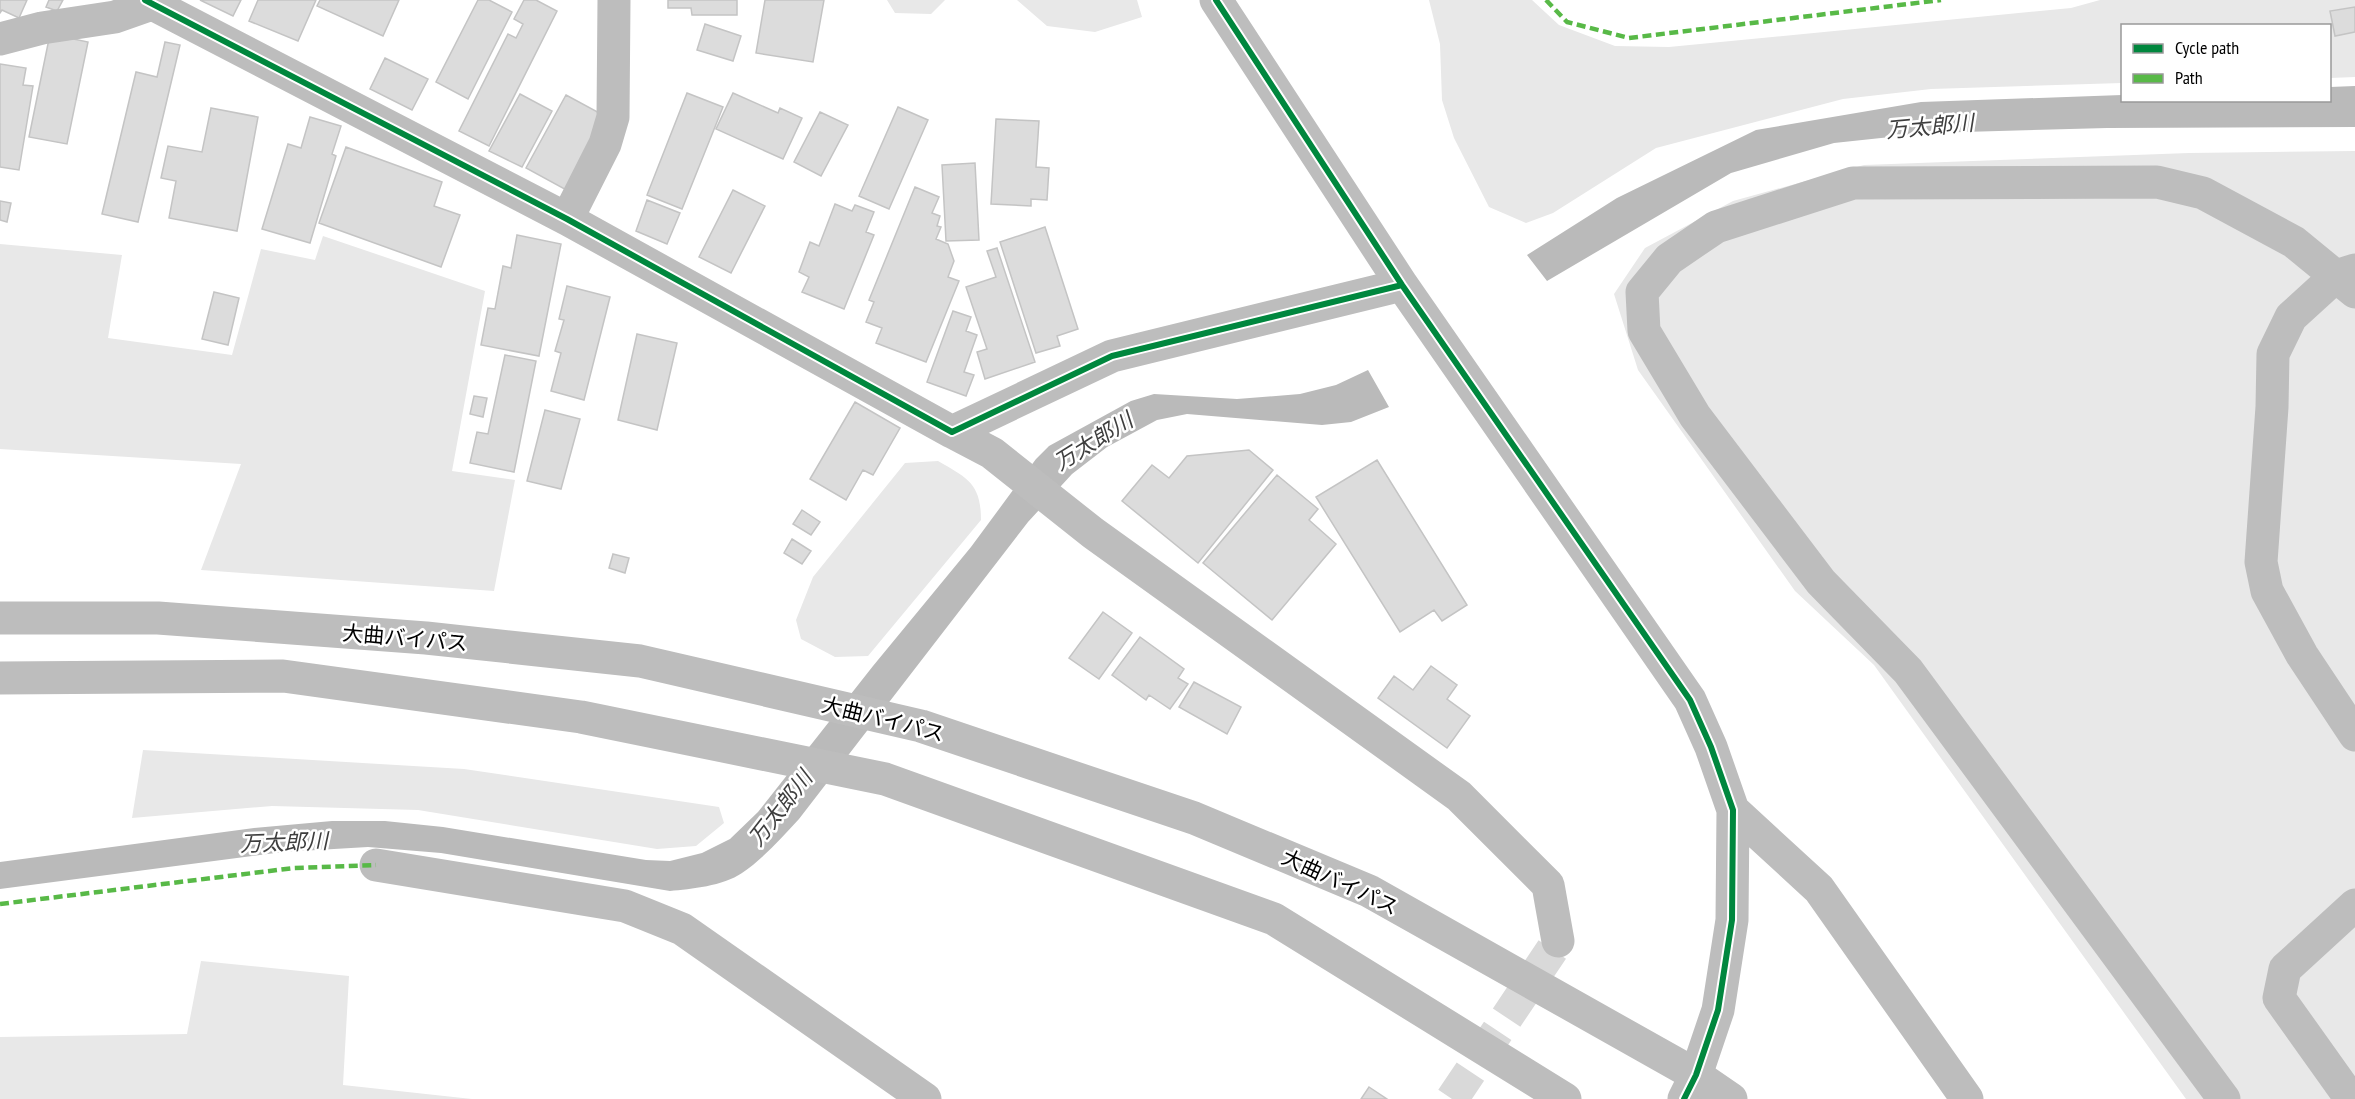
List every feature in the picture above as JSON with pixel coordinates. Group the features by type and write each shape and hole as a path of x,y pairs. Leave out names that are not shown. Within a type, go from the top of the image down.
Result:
{"main road":[{"path":"567,219 605,144 613,117 614,0"},
{"path":"1216,0 1402,285 1690,700 1711,747 1733,810 1732,920 1718,1010 1690,1087"},
{"path":"0,39 42,28 115,17 148,2 567,219 992,453 1093,533 1459,796 1548,885 1558,941"},
{"path":"2224,1099 1908,671 1821,582 1695,416 1644,331 1642,292 1669,259 1716,227 1853,183 2157,182 2203,193 2294,242 2349,279 2291,317 2272,354 2272,407 2261,562 2267,591 2302,655 2355,735"},
{"path":"952,432 1112,357 1402,285"},
{"name":"大曲バイパス","path":"0,618 158,618 450,641 640,661 921,726 1194,818 1369,891 1690,1087 1731,1099"},
{"path":"0,678 283,676 581,717 885,780 1274,918 1564,1099"},
{"path":"1733,810 1819,889 1967,1099"},
{"path":"376,865 625,906 682,929 925,1099"},
{"path":"2351,1099 2279,998 2285,969 2352,914"}],"shaded area":[{"path":"887,0 945,0 931,14 895,13"},
{"path":"1017,0 1137,0 1142,17 1095,32 1047,26"},
{"path":"1429,0 1532,0 1559,25 1615,46 1669,47 2071,8 2100,0 2355,0 2355,77 2331,78 2331,24 2121,24 2121,83 1931,89 1843,99 1656,148 1553,213 1526,223 1489,207 1454,138 1442,100 1440,44"},
{"path":"2355,151 2355,1099 2186,1099 1874,665 1795,591 1638,370 1614,294 1645,248 1733,201 1864,165 2189,153"},
{"path":"323,236 485,291 452,471 515,480 494,591 201,570 241,464 0,449 0,244 122,255 108,338 232,355 261,249 315,260"},
{"path":"938,461 970,483 978,498 981,520 868,656 835,657 801,639 796,620 813,577 905,463"},
{"path":"143,750 464,769 719,807 724,823 696,846 657,849 418,810 272,806 132,818"},
{"path":"201,961 349,976 343,1085 472,1099 0,1099 0,1037 187,1034"}],"water":[{"name":"万太郎川","path":"2355,86 2355,127 2107,128 1928,133 1834,143 1731,173 1547,281 1527,255 1617,198 1756,130 1921,102 2121,95 2121,102 2331,102 2331,87"},
{"name":"万太郎川","path":"1368,370 1389,407 1351,422 1322,425 1187,414 1157,420 1107,447 1072,474 1028,522 799,819 757,861 742,873 726,881 670,891 441,853 368,847 283,852 0,889 0,862 254,828 332,821 385,821 443,827 646,860 670,861 702,853 730,839 758,812 873,666 971,547 1036,459 1049,446 1131,401 1154,394 1237,399 1300,394 1336,385"}],"building":[{"path":"0,0 27,0 19,18 2,10 0,13"},
{"path":"49,0 63,0 57,11 46,7"},
{"path":"200,0 241,0 233,16"},
{"path":"258,0 316,0 298,41 249,21"},
{"path":"320,0 399,0 383,36 317,6"},
{"path":"478,0 489,0 512,12 468,99 436,82"},
{"path":"524,0 536,0 557,11 489,146 459,131 508,34 516,38 523,24 514,19"},
{"path":"668,0 737,0 737,15 692,15 691,8 668,8"},
{"path":"765,0 824,0 813,62 756,53"},
{"path":"2355,7 2355,32 2335,36 2330,11"},
{"path":"705,24 741,36 733,61 697,50"},
{"path":"50,34 88,42 67,144 29,137"},
{"path":"165,42 180,45 138,222 102,214 136,72 157,77"},
{"path":"385,58 428,79 412,110 370,89"},
{"path":"0,64 26,68 23,85 33,86 19,170 0,167"},
{"path":"687,93 723,107 682,209 647,195"},
{"path":"733,93 778,113 780,108 802,118 783,159 716,129"},
{"path":"520,94 552,111 522,167 489,151"},
{"path":"566,95 605,116 570,192 526,168"},
{"path":"898,107 928,120 889,209 859,196"},
{"path":"211,108 258,117 237,231 169,218 176,181 161,178 168,146 202,152"},
{"path":"820,112 848,125 821,176 794,162"},
{"path":"310,117 341,126 332,154 336,156 310,243 262,229 288,144 301,148"},
{"path":"996,119 1039,121 1036,167 1049,168 1047,200 1031,199 1031,206 991,204"},
{"path":"346,147 442,182 434,206 460,215 441,267 319,223"},
{"path":"975,163 979,240 946,241 942,165"},
{"path":"915,187 939,197 932,213 940,216 937,226 941,227 936,239 948,244 954,261 948,277 959,281 926,362 876,343 882,328 866,322 874,302 869,300"},
{"path":"733,190 765,206 731,273 699,257"},
{"path":"647,200 680,213 667,244 636,231"},
{"path":"0,201 11,203 7,222 0,220"},
{"path":"835,204 852,211 855,205 874,212 866,232 874,235 844,309 802,292 809,277 799,272 810,242 819,246"},
{"path":"1045,227 1078,329 1057,336 1060,346 1036,353 1000,242"},
{"path":"517,235 561,244 539,356 481,345 488,308 495,309 503,266 511,268"},
{"path":"997,248 1035,362 985,379 977,352 987,349 966,287 996,277 987,251"},
{"path":"567,286 610,297 584,400 551,391 561,353 555,351 564,320 559,319"},
{"path":"214,292 239,298 228,345 202,339"},
{"path":"953,311 971,317 966,331 977,335 964,372 974,375 966,396 927,382"},
{"path":"637,334 677,343 657,430 618,420"},
{"path":"505,355 536,361 514,472 470,463 477,432 488,434"},
{"path":"474,396 487,398 483,417 470,414"},
{"path":"855,402 900,428 873,475 863,470 846,500 810,479"},
{"path":"545,410 580,419 561,489 527,481"},
{"path":"1249,450 1273,470 1198,563 1122,501 1152,465 1169,478 1187,456"},
{"path":"1377,460 1467,605 1442,621 1434,610 1400,632 1316,497"},
{"path":"1277,475 1318,509 1309,520 1336,544 1272,620 1203,563"},
{"path":"802,510 820,522 811,535 793,524"},
{"path":"792,539 811,551 802,564 784,553"},
{"path":"613,554 629,558 625,573 609,568"},
{"path":"1103,612 1132,633 1099,679 1069,658"},
{"path":"1140,637 1184,669 1178,678 1188,684 1170,709 1149,695 1146,700 1112,675"},
{"path":"1431,666 1457,685 1447,699 1470,716 1447,748 1378,698 1394,676 1413,690"},
{"path":"1194,682 1241,707 1227,734 1179,707"},
{"path":"1369,1087 1387,1099 1361,1099"}],"tunnel":[{"path":"1452,1099 1558,941"}],"marked path":[{"path":"1546,0 1567,22 1629,38 1941,0"},
{"path":"0,904 294,868 376,865"}],"cycle path":[{"path":"145,0 567,219 952,432 1112,356 1402,285"},
{"path":"1216,0 1402,285 1690,700 1711,747 1733,810 1732,920 1718,1010 1696,1075 1684,1099"}]}
